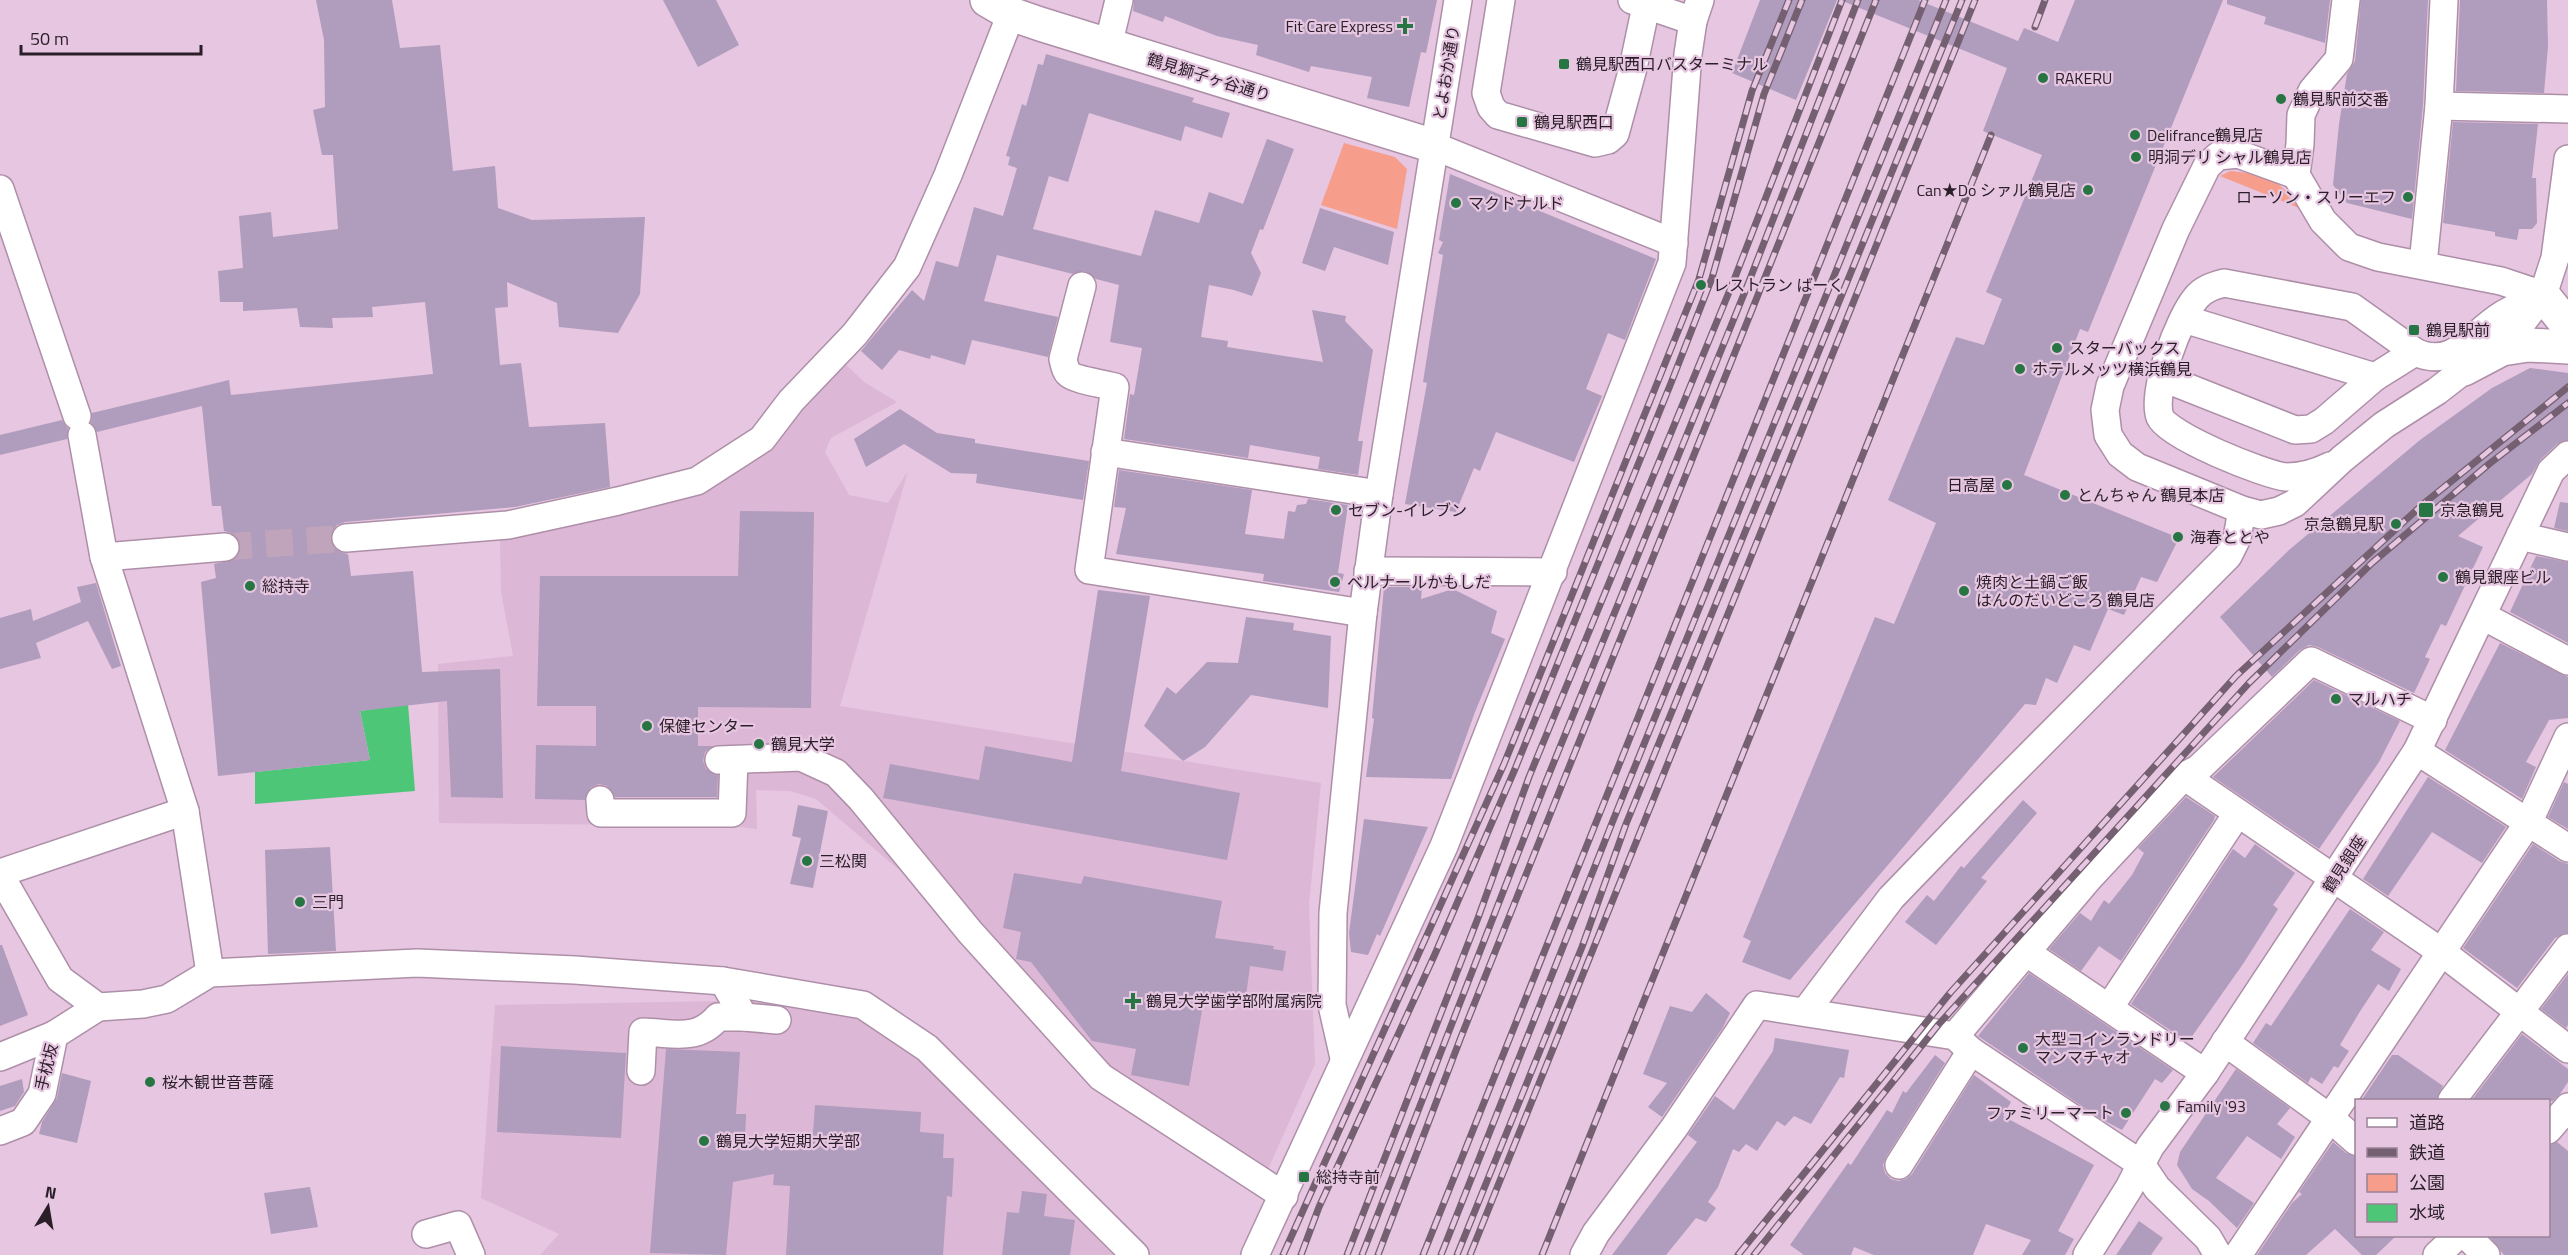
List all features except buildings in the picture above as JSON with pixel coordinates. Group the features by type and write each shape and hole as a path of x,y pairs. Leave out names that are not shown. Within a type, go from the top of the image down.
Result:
{"main road":[{"name":"鶴見獅子ヶ谷通り","path":"999,7 1108,45 1434,146"},
{"path":"2556,298 2568,326"},
{"path":"2464,369 2502,349 2528,345 2568,347"}],"street":[{"path":"1108,45 1119,0"},
{"name":"とよおか通り","path":"1344,1059 1332,1005 1334,913 1363,613 1379,494 1458,0"},
{"path":"1255,1255 1444,846 1672,263 1697,10 1639,3 1633,68 1615,134 1608,140 1595,143 1498,115 1491,107 1486,93 1501,0"},
{"path":"2346,0 2339,59 2312,91 2301,116 2296,175 2323,220 2349,247 2378,256 2501,281 2556,298"},
{"path":"2423,264 2439,106 2444,0"},
{"path":"346,538 508,525 618,501 697,481 762,439 791,401 855,334 907,267 948,175 999,7"},
{"path":"2439,106 2568,109"},
{"path":"1434,146 1674,243"},
{"path":"2296,175 2238,154 2218,156 2207,166 2176,230 2114,376 2105,410 2108,435 2120,454 2138,467 2242,510 2261,515 2279,511 2295,503 2342,459 2384,425 2437,391 2556,298 2558,243 2568,159"},
{"path":"0,189 80,426 104,557 185,811 210,973"},
{"path":"2342,459 2319,471 2301,476 2284,477 2186,440 2170,430 2160,417 2157,397 2161,377 2184,319 2197,296 2209,287 2223,283 2352,307 2415,352 2426,357 2443,358 2457,351 2502,315 2556,298"},
{"path":"1082,286 1063,359 1068,373 1115,387 1089,570 1363,613"},
{"path":"2184,319 2376,377"},
{"path":"2161,377 2295,430 2311,429 2324,422 2376,377 2415,352"},
{"path":"1105,452 1379,494"},
{"name":"鶴見銀座","path":"2087,1255 2150,1148 2205,1073 2417,751 2551,471 2568,455"},
{"path":"1805,1012 1891,897 2228,556 2237,538 2242,510"},
{"path":"2520,536 2568,547"},
{"path":"104,557 225,547"},
{"path":"1368,571 1553,572"},
{"path":"2483,616 2568,661"},
{"path":"1899,1166 1963,1043 2026,953 2089,878 2184,776 2198,769 2310,661 2433,720"},
{"path":"2238,1255 2528,823 2568,738"},
{"path":"2417,751 2568,848"},
{"path":"600,800 601,813 732,813 726,760 801,757 836,773 861,799 970,932 1101,1077 1284,1196"},
{"path":"2184,776 2443,952 2568,1048"},
{"path":"185,811 0,874 60,979 98,1007 143,1004 167,999 210,973 417,963 575,970 723,981 863,1005 927,1048 1135,1255"},
{"path":"2109,1008 2237,814"},
{"path":"2454,1099 2568,948"},
{"path":"2026,953 2205,1073"},
{"path":"723,981 744,1017"},
{"path":"1584,1255 1596,1233 1674,1128 1757,1005 1805,1012 1963,1043 2141,1164 2157,1188 2208,1238 2218,1255"},
{"name":"手枕坂","path":"0,1131 23,1122 42,1094 54,1035 98,1007"},
{"path":"641,1071 643,1032 697,1034 709,1028 718,1017 777,1020"},
{"path":"0,1057 54,1035"},
{"path":"2225,1042 2331,1119 2355,1140"},
{"path":"2550,1128 2568,1107"},
{"path":"426,1234 458,1224 471,1255"},
{"path":"2437,1255 2456,1237"},
{"path":"2468,1237 2486,1255"}],"shaded area":[{"name":"鶴見大学","path":"839,358 864,382 897,402 831,438 825,452 849,495 888,503 908,471 840,706 1321,783 1309,905 1315,1064 1257,1194 1189,1152 1084,1066 918,886 816,799 790,791 756,790 757,829 728,826 439,823 438,664 513,656 501,592 500,539 503,530 720,477"},
{"path":"778,1000 847,1010 915,1053 1113,1255 540,1255 559,1234 481,1198 495,1005"}],"green space":[{"path":"1344,143 1395,157 1407,169 1397,229 1321,205"},
{"path":"2230,171 2262,176 2278,184 2299,208 2220,176"}],"water":[{"path":"408,704 415,791 255,804 255,772 370,760 360,711"}],"tunnel":[{"path":"225,547 346,538"}],"railway":[{"path":"1283,1255 1504,764 1699,279 1752,91 1789,0"},
{"path":"1301,1255 1319,1207 1435,954 1515,769 1671,383 1712,278 1764,94 1802,0"},
{"path":"1347,1255 1478,918 1529,777 1734,280 1842,0"},
{"path":"1362,1255 1545,784 1748,284 1858,0"},
{"path":"1378,1255 1461,1037 1876,0"},
{"path":"1423,1255 1925,0"},
{"path":"1441,1255 1614,818 1946,0"},
{"path":"1457,1255 1582,947 1626,824 1962,0"},
{"path":"1470,1255 1975,0"},
{"path":"2035,27 2045,0"},
{"path":"1542,1255 1991,135"},
{"path":"1738,1255 1950,993 2236,676 2422,505 2568,387"},
{"path":"1754,1255 1939,1024 2249,683 2373,562 2489,464 2568,403"}],"place":[{"name":"Fit Care Express","path":"1405,26"},
{"name":"鶴見駅西口バスターミナル","path":"1564,64"},
{"name":"RAKERU","path":"2043,78"},
{"name":"鶴見駅前交番","path":"2281,99"},
{"name":"鶴見駅西口","path":"1522,122"},
{"name":"Delifrance鶴見店","path":"2135,135"},
{"name":"明洞デリ シャル鶴見店","path":"2136,157"},
{"name":"Can★Do シァル鶴見店","path":"2088,190"},
{"name":"ローソン・スリーエフ","path":"2408,197"},
{"name":"マクドナルド","path":"1456,203"},
{"name":"レストラン ばーく","path":"1701,285"},
{"name":"鶴見駅前","path":"2414,330"},
{"name":"スターバックス","path":"2057,348"},
{"name":"ホテルメッツ横浜鶴見","path":"2020,369"},
{"name":"日高屋","path":"2007,485"},
{"name":"とんちゃん 鶴見本店","path":"2065,495"},
{"name":"セブン-イレブン","path":"1336,510"},
{"name":"京急鶴見","path":"2426,510"},
{"name":"京急鶴見駅","path":"2396,524"},
{"name":"海春ととや","path":"2178,537"},
{"name":"鶴見銀座ビル","path":"2443,577"},
{"name":"ベルナールかもしだ","path":"1335,582"},
{"name":"総持寺","path":"250,586"},
{"name":"焼肉と土鍋ご飯 はんのだいどころ 鶴見店","path":"1964,591"},
{"name":"マルハチ","path":"2336,699"},
{"name":"保健センター","path":"647,726"},
{"name":"鶴見大学","path":"759,744"},
{"name":"三松関","path":"807,861"},
{"name":"三門","path":"300,902"},
{"name":"鶴見大学歯学部附属病院","path":"1133,1001"},
{"name":"大型コインランドリー マンマチャオ","path":"2023,1048"},
{"name":"桜木観世音菩薩","path":"150,1082"},
{"name":"Family '93","path":"2165,1106"},
{"name":"ファミリーマート","path":"2126,1113"},
{"name":"鶴見大学短期大学部","path":"704,1141"},
{"name":"総持寺前","path":"1304,1177"}]}
